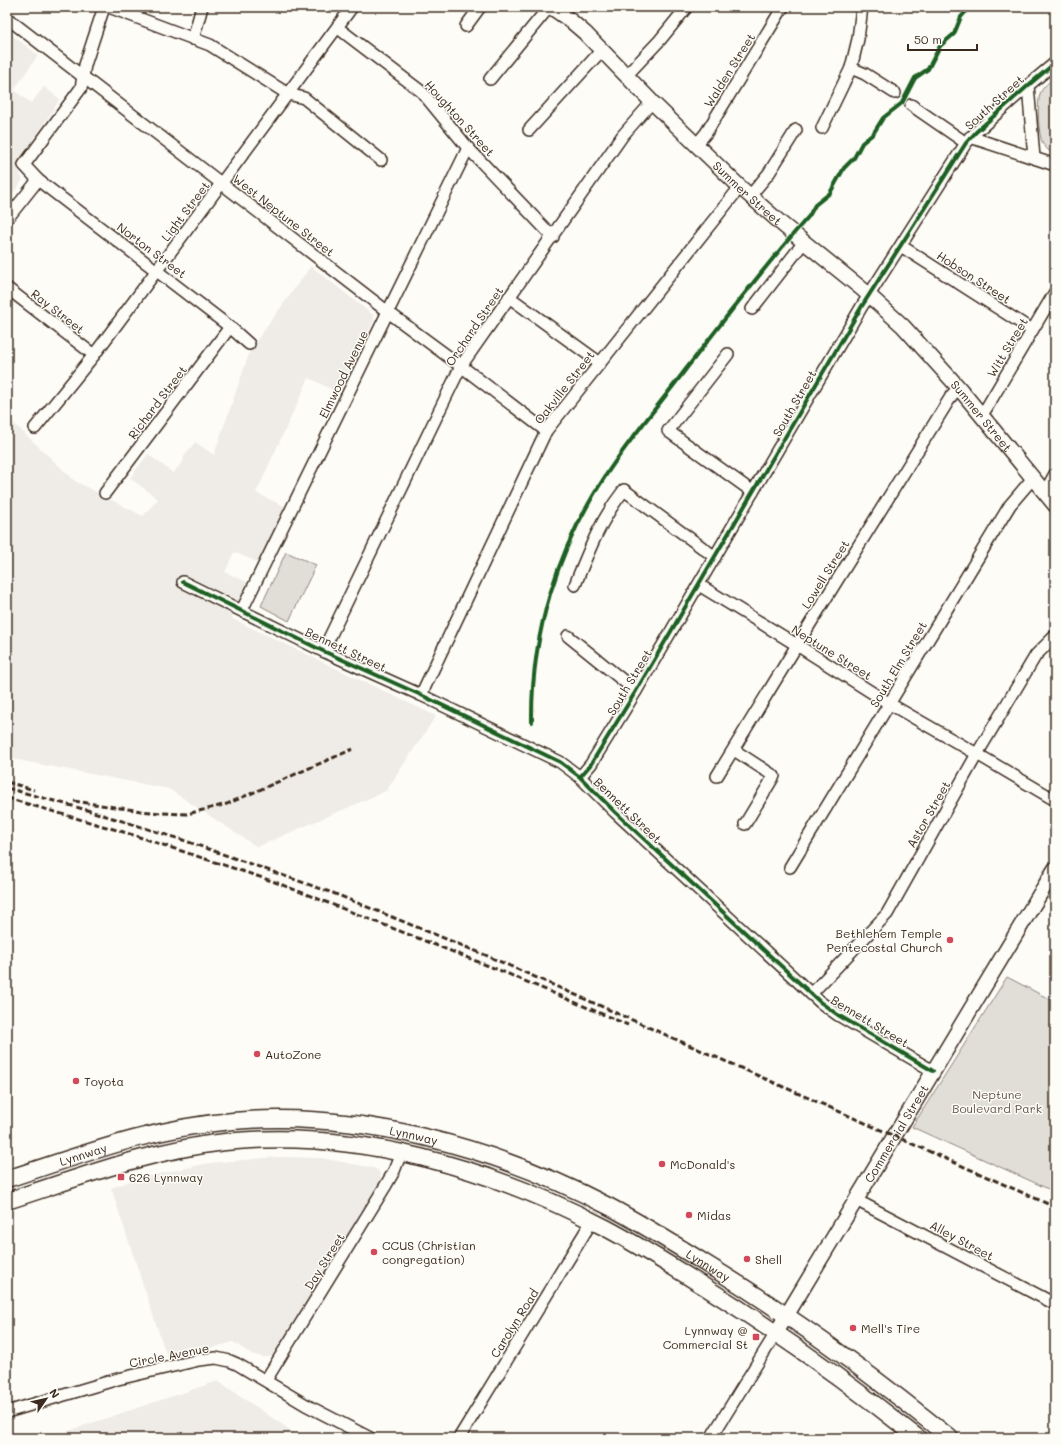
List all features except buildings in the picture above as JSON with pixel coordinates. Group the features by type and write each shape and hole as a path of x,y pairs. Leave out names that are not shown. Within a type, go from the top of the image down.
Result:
{"highway":[{"name":"Lynnway","path":"7,1179 136,1138 194,1125 232,1121 270,1118 322,1120 371,1126 421,1137 468,1150 532,1172 571,1188 642,1225 738,1283 786,1315 854,1363 950,1438"},
{"name":"Lynnway","path":"7,1201 143,1158 186,1148 224,1142 268,1139 307,1140 357,1145 439,1162 503,1183 549,1201 592,1221 638,1246 812,1357 918,1438"}],"main road":[{"name":"Summer Street","path":"553,8 571,20 652,102 745,192 869,295 908,331 959,388 1055,505"},
{"name":"Commercial Street","path":"786,1315 1055,869"},
{"path":"776,1333 786,1315"}],"street":[{"path":"83,76 104,7"},
{"path":"109,7 210,45 288,94 304,98 381,160"},
{"path":"193,39 202,7"},
{"name":"Light Street","path":"35,428 94,355 338,28 352,7"},
{"path":"466,26 480,7"},
{"name":"Walden Street","path":"696,145 706,133 783,7"},
{"path":"822,128 851,68 858,39 862,7"},
{"path":"490,79 553,8"},
{"path":"626,76 660,40 686,8"},
{"name":"West Neptune Street","path":"7,18 388,312 546,431"},
{"name":"Houghton Street","path":"338,28 422,92 468,148 553,236"},
{"path":"529,130 602,50"},
{"name":"South Street","path":"580,777 591,764 636,691 869,295 968,140 1028,85 1055,63"},
{"path":"851,68 865,74 895,93"},
{"name":"Norton Street","path":"83,76 81,88 24,165 38,180 157,270 230,327 249,344"},
{"path":"1028,85 1034,158"},
{"name":"Orchard Street","path":"323,651 461,366 623,135 652,102"},
{"path":"911,105 968,140 1055,165"},
{"name":"Oakville Street","path":"420,695 546,431 600,363 745,192 769,173 796,130"},
{"name":"Elmwood Avenue","path":"242,610 468,148"},
{"path":"7,219 38,180"},
{"path":"752,309 804,242"},
{"name":"Hobson Street","path":"901,246 1032,330"},
{"name":"Ray Street","path":"7,288 94,355"},
{"name":"Witt Street","path":"978,412 985,410 987,407 1055,292"},
{"path":"509,297 600,363"},
{"name":"Richard Street","path":"105,493 230,327"},
{"path":"728,354 668,431 753,492"},
{"name":"Lowell Street","path":"717,776 952,394 959,388"},
{"path":"1045,492 1055,474"},
{"name":"South Elm Street","path":"790,867 1010,505 1033,478"},
{"path":"575,585 589,549 601,525 624,490 715,557"},
{"name":"Bennett Street","path":"183,582 323,651 553,758 568,767 811,994 838,1015 933,1071"},
{"name":"Neptune Street","path":"699,585 797,644 890,704 1055,800"},
{"path":"568,636 636,691"},
{"name":"Astor Street","path":"811,994 886,914 1036,655 1055,636"},
{"path":"734,750 774,776 745,824"},
{"name":"Day Street","path":"266,1380 386,1185 394,1171 401,1153"},
{"name":"Alley Street","path":"856,1200 1055,1304"},
{"name":"Carolyn Road","path":"459,1438 592,1221"},
{"path":"711,1438 776,1333"},
{"name":"Circle Avenue","path":"7,1412 118,1379 216,1358 230,1361 266,1380 306,1405 370,1438"}],"shaded area":[{"path":"7,31 38,55 14,90 31,103 44,87 60,99 17,166 23,180 7,201"},
{"path":"311,266 373,315 374,320 339,393 309,378 256,493 288,508 259,563 234,552 225,572 249,583 232,616 233,619 436,716 386,791 257,847 169,789 7,758 7,417 75,481 143,516 158,499 130,478 148,454 173,473 184,460 183,458 195,442 214,455 251,348"},
{"path":"278,1157 321,1158 374,1168 379,1171 382,1180 279,1350 270,1357 262,1357 251,1354 233,1342 168,1360 111,1188 140,1178 209,1163"},
{"path":"218,1381 302,1438 47,1438"}],"green space":[{"path":"1052,79 1055,85 1055,153 1048,150 1041,140 1038,119 1040,94 1043,88"},
{"path":"286,552 316,565 289,621 261,606"},
{"name":"Neptune Boulevard Park","path":"1007,977 1055,1002 1055,1192 912,1127"}],"railway":[{"path":"74,801 141,811 187,814 227,804 353,749"},
{"path":"7,782 34,790"},
{"path":"7,788 87,810 180,839 333,893 483,954 1055,1207"},
{"path":"7,798 127,833 275,882 499,970 628,1025"}],"cycle path":[{"path":"532,722 536,657 550,593 574,532 606,475 635,434 761,272 809,216 815,205 830,193 844,168 854,158 862,143 873,134 883,118 902,103 915,78 928,69 940,46 954,34 961,17 970,7"},
{"path":"580,777 591,764 636,691 862,306 966,143 976,132 1055,63"},
{"path":"183,582 323,651 421,695 560,762 580,777 615,812 820,1002 838,1015 933,1071"}],"place":[{"name":"Bethlehem Temple Pentecostal Church","path":"950,940"},
{"name":"AutoZone","path":"257,1054"},
{"name":"Toyota","path":"76,1081"},
{"name":"McDonald's","path":"662,1164"},
{"name":"626 Lynnway","path":"121,1177"},
{"name":"Midas","path":"689,1215"},
{"name":"CCUS (Christian congregation)","path":"374,1252"},
{"name":"Shell","path":"747,1259"},
{"name":"Mell's Tire","path":"853,1328"},
{"name":"Lynnway @ Commercial St","path":"756,1337"}]}
